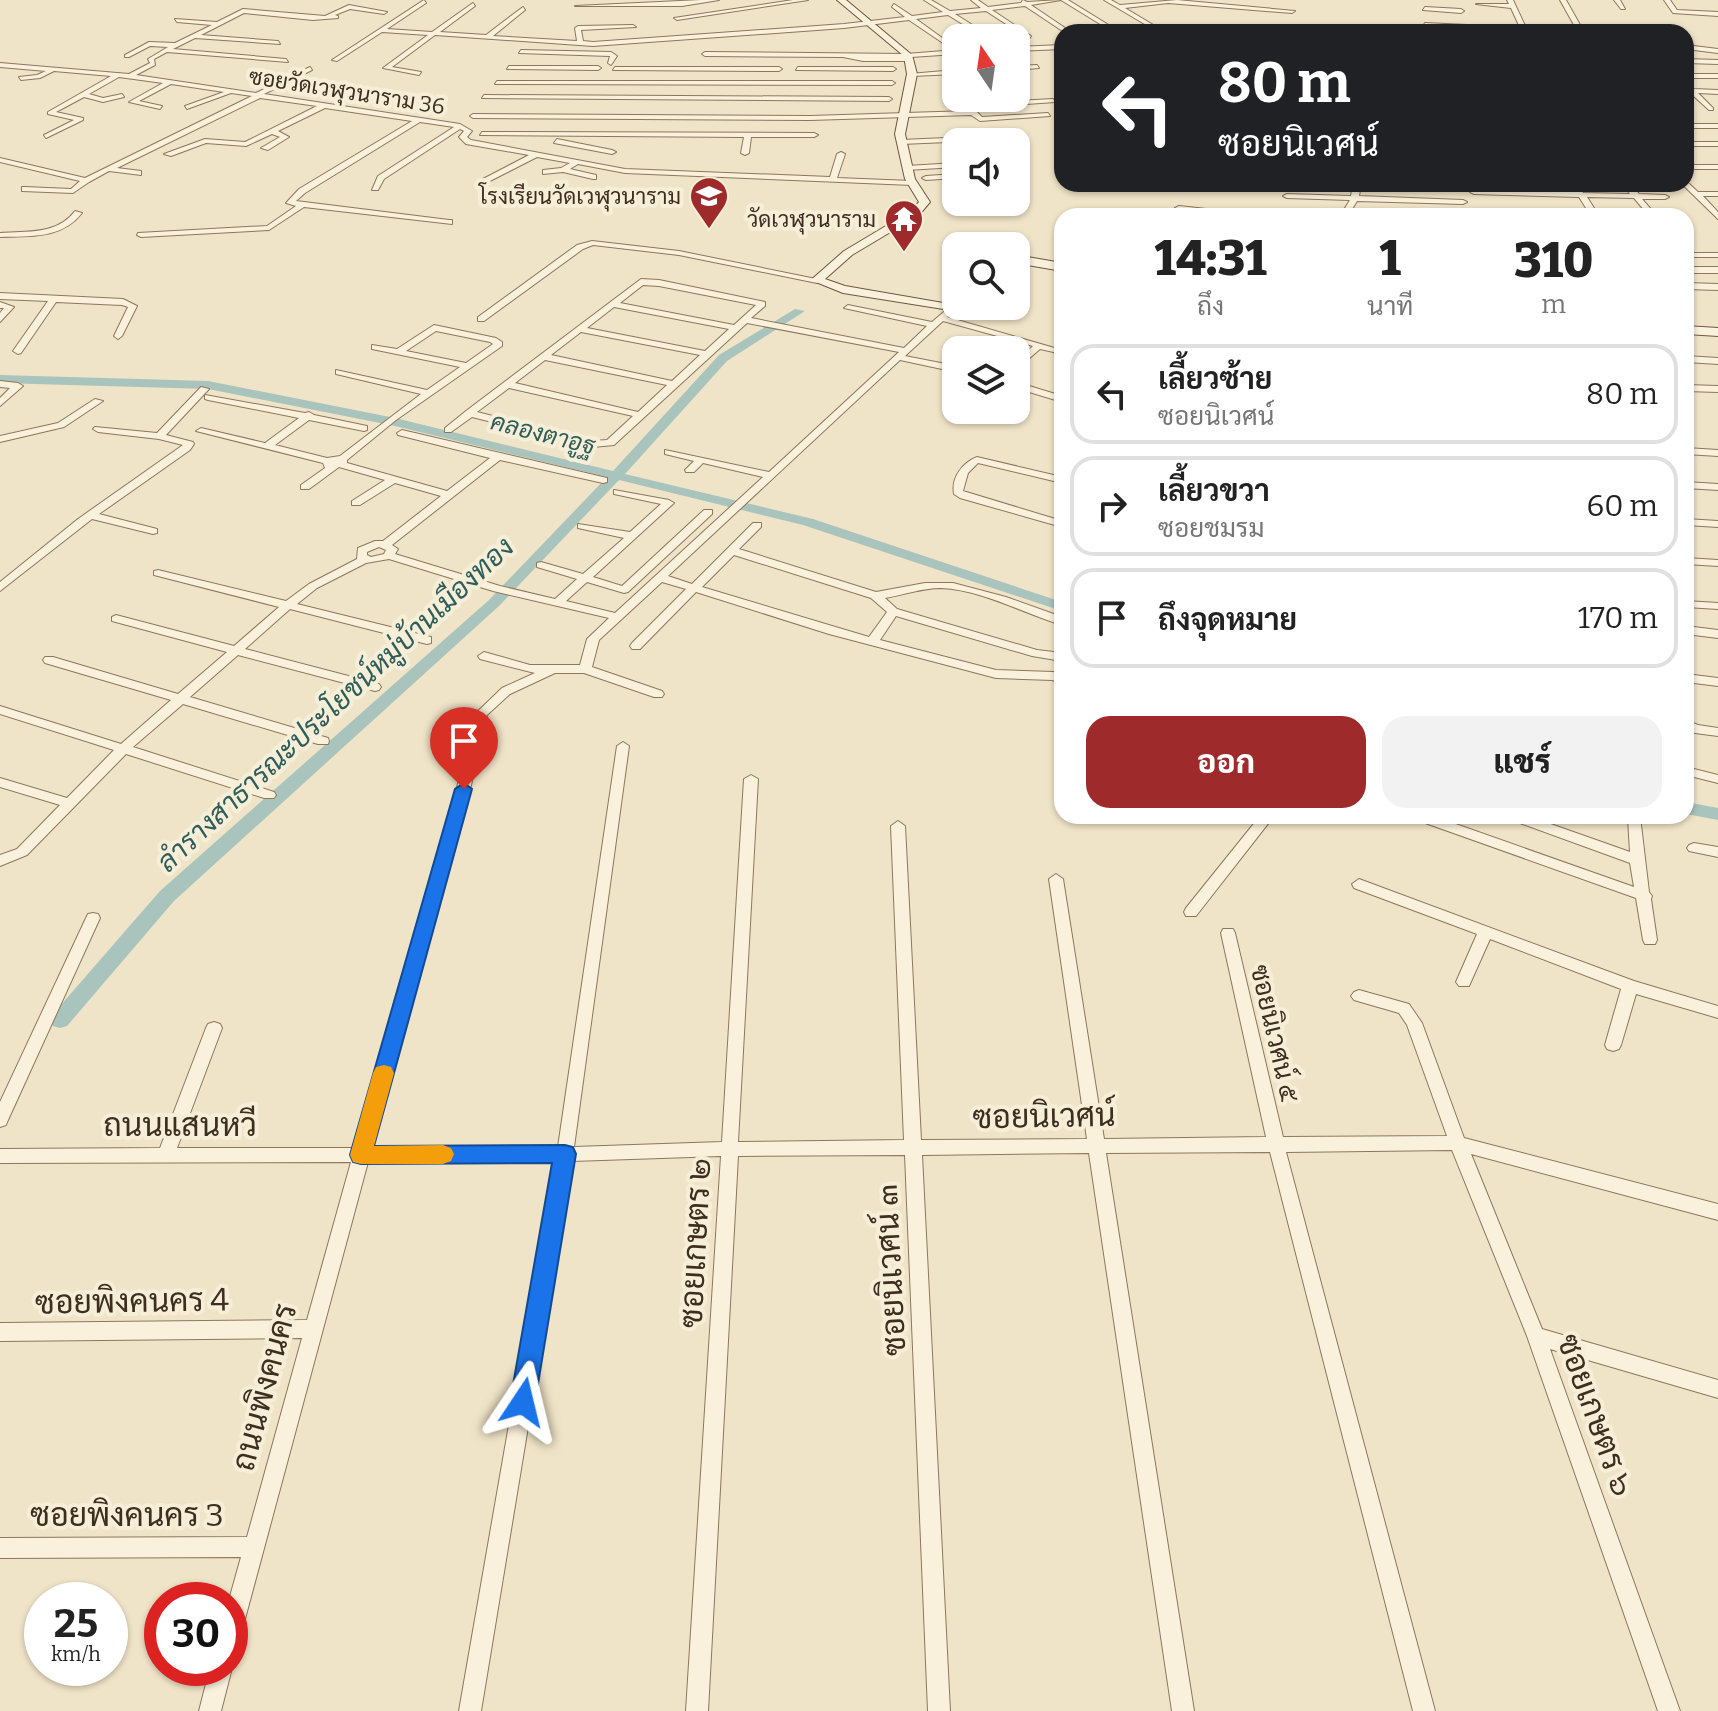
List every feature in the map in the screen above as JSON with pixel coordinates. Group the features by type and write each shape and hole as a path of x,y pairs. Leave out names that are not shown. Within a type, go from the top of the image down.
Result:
{"street":[{"path":"578,6 716,0"},
{"path":"677,18 795,0 804,4"},
{"path":"817,280 848,253 923,207 924,198 912,183 901,142 901,117 912,74 908,57 841,0"},
{"path":"927,0 967,24"},
{"path":"974,0 1010,24"},
{"path":"381,30 580,44 592,38 621,37 625,42 871,23 1022,2 1061,0 1103,24"},
{"path":"1107,0 1148,24"},
{"path":"1257,0 1271,1"},
{"path":"1457,0 1466,24"},
{"path":"1563,0 1576,24"},
{"path":"1617,0 1623,8"},
{"path":"1667,0 1675,12 1718,13 1716,3"},
{"path":"1120,7 1168,1 1292,11"},
{"path":"335,60 424,2"},
{"path":"894,2 942,40"},
{"path":"1022,2 1056,24"},
{"path":"1479,4 1511,3 1521,24"},
{"path":"419,73 386,68 473,5"},
{"path":"328,16 349,7 384,12"},
{"path":"756,7 771,17"},
{"path":"486,38 523,9"},
{"path":"1425,9 1461,11"},
{"path":"131,76 153,64 151,59 166,50 243,11 313,18 336,17"},
{"path":"721,12 733,20"},
{"path":"271,21 283,14"},
{"path":"686,17 697,24"},
{"path":"1138,18 1149,17"},
{"path":"177,20 231,25"},
{"path":"580,44 578,30 581,27 633,27"},
{"path":"192,36 278,43"},
{"path":"127,56 149,44 175,45"},
{"path":"1030,48 1054,47"},
{"path":"1694,48 1718,51"},
{"path":"166,50 286,61"},
{"path":"521,52 611,54 614,56 595,98"},
{"path":"705,54 908,57 942,53"},
{"path":"779,99 783,68 789,55"},
{"path":"635,66 638,56"},
{"path":"674,67 677,56"},
{"path":"1694,61 1718,62"},
{"name":"ซอยวัดเวฬุวนาราม 36","path":"0,65 120,74 460,126 468,131 463,137 469,142 642,172 912,183"},
{"path":"509,68 797,66 798,69 893,69"},
{"path":"610,67 674,67"},
{"path":"1030,68 1037,67"},
{"path":"21,78 38,77 54,69"},
{"path":"25,189 73,191 86,180 310,69"},
{"path":"60,82 77,71"},
{"path":"912,74 942,73"},
{"path":"46,136 81,121 50,113 120,74"},
{"path":"1694,76 1718,76"},
{"path":"144,90 134,86 148,78"},
{"path":"160,107 132,102 170,82"},
{"path":"497,83 892,83"},
{"path":"1694,89 1718,92"},
{"path":"187,107 233,91"},
{"path":"1694,93 1711,109"},
{"path":"82,94 103,100 122,96"},
{"path":"484,97 889,99"},
{"path":"973,113 974,108 981,105 1053,101"},
{"path":"168,154 205,141 246,144 323,105"},
{"path":"473,116 901,117 973,113 980,119 1048,115"},
{"path":"656,135 661,117"},
{"path":"418,120 290,203 449,222"},
{"path":"375,188 381,178 460,126"},
{"path":"1694,126 1718,126"},
{"path":"265,148 285,137 272,131"},
{"path":"482,134 814,135"},
{"path":"526,135 612,152"},
{"path":"745,153 748,135"},
{"path":"901,142 942,140"},
{"path":"1694,144 1718,144"},
{"path":"484,182 537,154"},
{"path":"833,180 841,154"},
{"path":"0,160 86,180"},
{"path":"563,170 577,162"},
{"path":"907,168 942,166"},
{"path":"1694,167 1718,167"},
{"path":"108,169 138,173"},
{"path":"546,172 563,170 593,177"},
{"path":"926,178 942,177"},
{"path":"1694,191 1718,217"},
{"path":"1349,208 1356,192"},
{"path":"1474,192 1665,197"},
{"path":"1632,192 1646,208"},
{"path":"1525,193 1534,208"},
{"path":"1582,194 1590,208"},
{"path":"1697,194 1718,194"},
{"path":"1287,196 1463,202"},
{"path":"1238,208 1239,202"},
{"path":"141,235 269,228 302,205"},
{"path":"0,235 55,231 75,219 78,213"},
{"path":"481,319 580,247 592,243 679,253 817,280 843,289 942,304"},
{"path":"1694,255 1718,255"},
{"path":"1030,261 1054,266"},
{"path":"1694,270 1718,270"},
{"path":"448,430 469,413 509,385 613,304 635,284 648,281 760,301 761,308 615,439 601,445 469,413"},
{"path":"1694,286 1718,287"},
{"path":"1707,287 1718,301"},
{"path":"0,296 123,302 133,306 118,336"},
{"path":"18,351 54,299"},
{"path":"613,304 737,328"},
{"path":"0,305 10,307 0,319"},
{"path":"848,308 938,322 1054,351"},
{"path":"585,669 593,639 942,318"},
{"path":"746,320 942,365"},
{"path":"305,487 393,418 498,346 498,343 434,328 398,352"},
{"path":"580,329 707,354"},
{"path":"1694,330 1718,332"},
{"path":"1030,354 1039,345"},
{"path":"375,347 468,366"},
{"path":"545,357 674,384"},
{"path":"1694,360 1718,361"},
{"path":"339,372 427,393"},
{"path":"0,384 18,386 0,403"},
{"path":"509,385 640,415"},
{"path":"1694,388 1718,389"},
{"path":"1030,389 1054,397"},
{"path":"159,436 206,393 364,428"},
{"path":"0,439 61,425 98,401"},
{"path":"268,446 309,415"},
{"path":"0,588 90,515 189,444 159,436 98,429"},
{"path":"201,431 336,462 449,495"},
{"path":"402,433 603,480"},
{"path":"669,452 770,475"},
{"path":"1694,452 1718,453"},
{"path":"0,861 22,852 123,749 288,605 313,586 364,560 377,561 449,495 498,457"},
{"path":"690,470 701,459"},
{"path":"1054,478 977,460 969,463 957,485 958,492 964,496 1054,522"},
{"path":"356,503 394,479"},
{"path":"1694,486 1718,487"},
{"path":"557,603 669,503 618,492"},
{"path":"541,565 624,590 708,512"},
{"path":"90,515 153,531"},
{"path":"1694,522 1718,524"},
{"path":"636,646 757,525"},
{"path":"582,526 632,536"},
{"path":"387,550 497,589 618,617"},
{"path":"734,551 875,596 902,594 921,586 946,585 1054,619"},
{"path":"1694,562 1718,563"},
{"path":"158,573 427,640"},
{"path":"662,578 872,642 996,674 1054,676"},
{"path":"875,596 893,611 1054,656"},
{"path":"1694,604 1718,606"},
{"path":"872,642 893,611"},
{"path":"116,619 375,687"},
{"path":"1694,631 1718,634"},
{"path":"484,656 530,669 585,669 658,694"},
{"path":"49,660 323,741"},
{"name":"ถนนพิงคนคร","path":"245,1582 457,816 481,714 506,691 553,669"},
{"path":"1694,679 1718,682"},
{"path":"0,710 269,795"},
{"path":"1694,727 1718,732"},
{"path":"1694,728 1718,742"},
{"path":"470,1711 565,1154 623,746"},
{"path":"1694,773 1718,779"},
{"name":"ซอยเกษตร ๒","path":"697,1711 751,779"},
{"path":"0,782 70,804"},
{"path":"1191,912 1261,824"},
{"path":"1442,824 1645,896"},
{"path":"1536,824 1637,860"},
{"path":"1635,824 1637,860 1650,940"},
{"name":"ซอยนิเวศน์ ๓","path":"898,826 939,1711"},
{"path":"1694,848 1718,852"},
{"path":"1056,879 1183,1711"},
{"path":"1359,884 1630,986 1718,1012"},
{"path":"0,1120 93,918"},
{"name":"ซอยนิเวศน์ ๕","path":"1228,933 1276,1144 1424,1711"},
{"path":"1464,982 1485,933"},
{"path":"1613,1045 1630,986"},
{"name":"ซอยเกษตร ๖","path":"1359,996 1404,1008 1414,1023 1458,1143 1536,1336 1669,1711"},
{"path":"166,1155 214,1028"},
{"name":"ซอยนิเวศน์","path":"361,1155 1458,1143 1718,1212"},
{"name":"ถนนแสนหวี","path":"0,1156 361,1155"},
{"name":"ซอยพิงคนคร 4","path":"0,1332 313,1329"},
{"path":"1536,1336 1718,1389"},
{"name":"ซอยพิงคนคร 3","path":"0,1548 254,1547"},
{"path":"210,1711 216,1686"}],"waterway":[{"name":"ลำรางสาธารณะประโยชน์หมู่บ้านเมืองทอง","path":"616,475 723,358 799,311"},
{"name":"คลองตาอูฐ","path":"0,379 208,385 395,422 616,475"},
{"name":"ลำรางสาธารณะประโยชน์หมู่บ้านเมืองทอง","path":"60,1020 167,896 494,603 616,475"},
{"name":"คลองตาอูฐ","path":"616,475 808,522 1054,604"},
{"name":"คลองตาอูฐ","path":"1694,810 1718,814"}],"slow traffic":[{"path":"384,1073 361,1155 443,1154"}],"place":[{"name":"โรงเรียนวัดเวฬุวนาราม","path":"709,230"},
{"name":"วัดเวฬุวนาราม","path":"904,253"}],"route":[{"path":"464,789 361,1155 565,1154 523,1402"}]}
